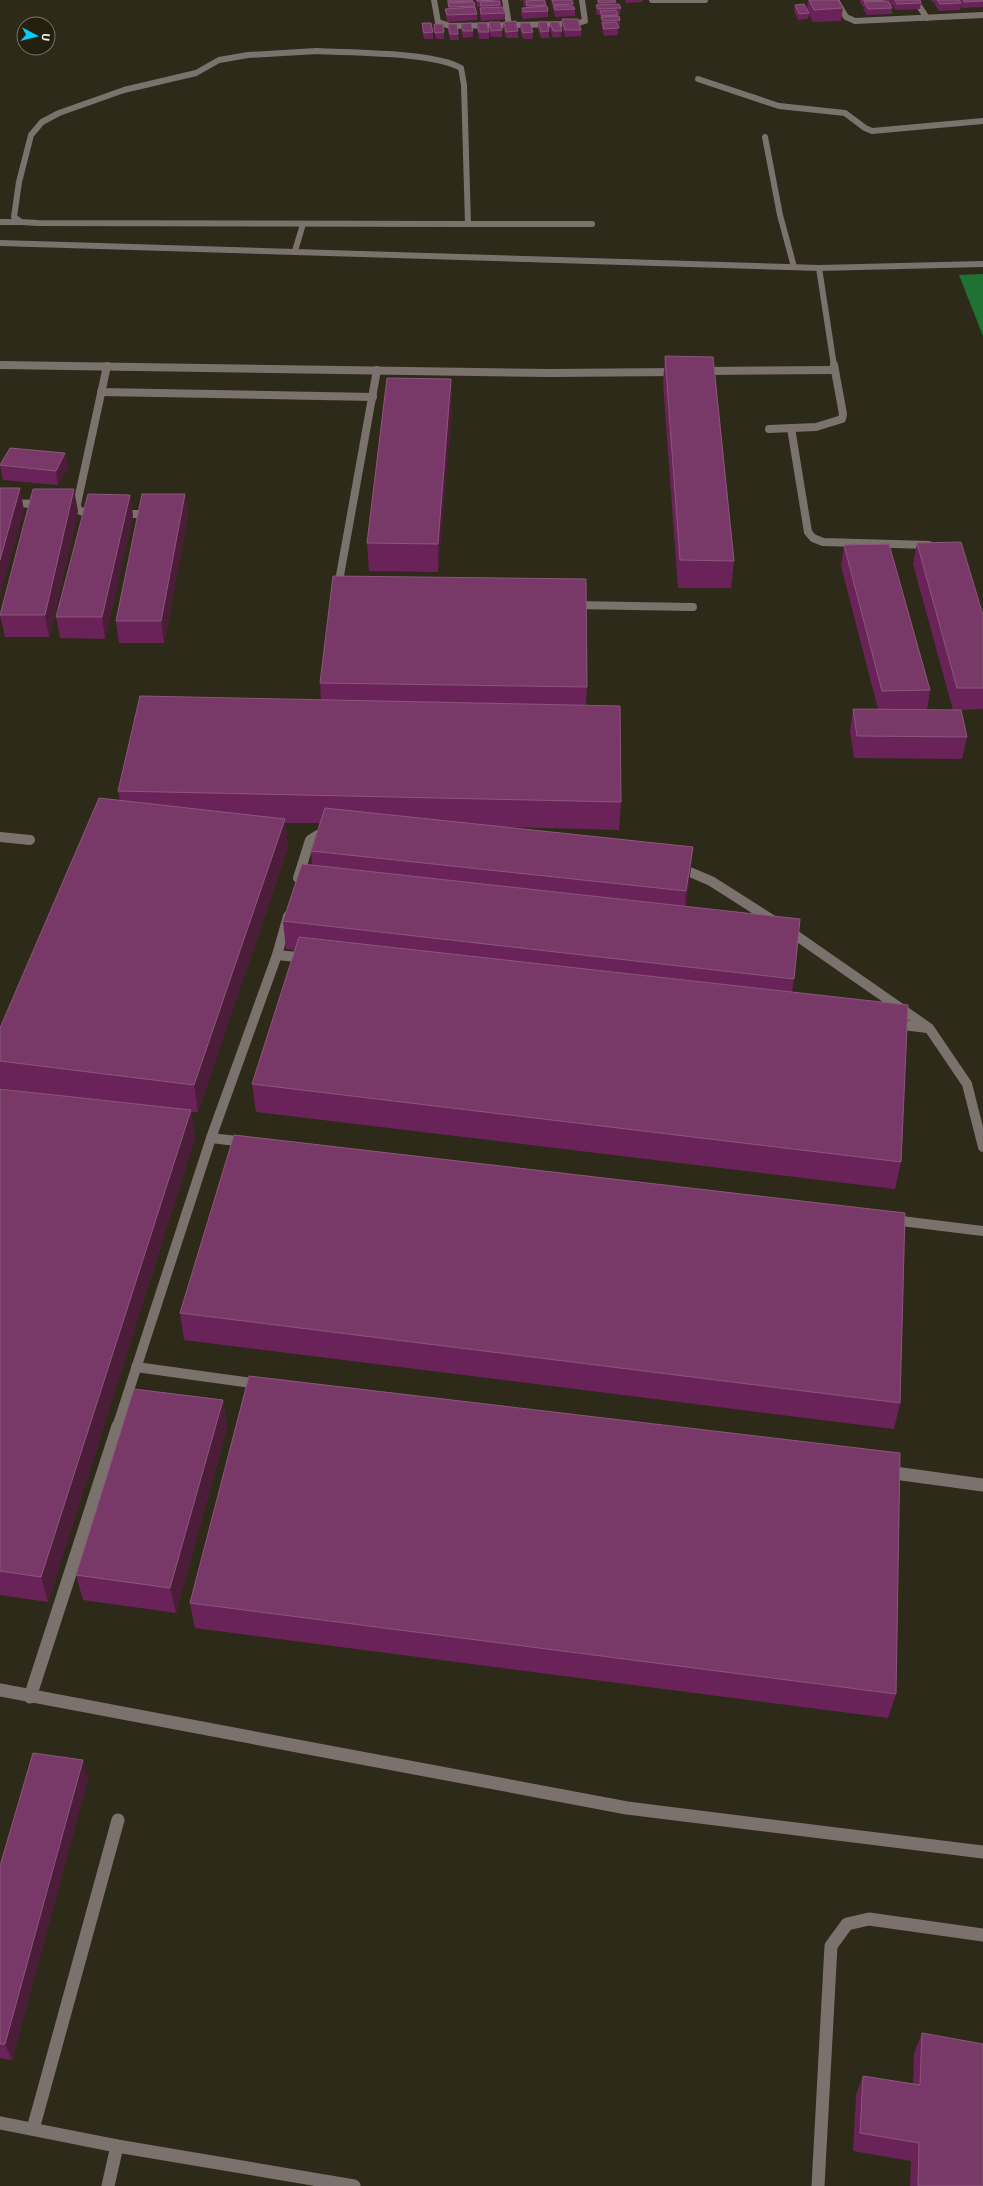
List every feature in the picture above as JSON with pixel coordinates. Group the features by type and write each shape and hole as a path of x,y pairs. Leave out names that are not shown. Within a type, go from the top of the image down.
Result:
{"street":[{"path":"434,0 438,22 450,26 575,24 584,21 582,0"},
{"path":"505,0 509,25"},
{"path":"652,0 705,0"},
{"path":"836,0 846,17 855,21 983,16"},
{"path":"916,0 927,18"},
{"path":"21,222 14,217 19,182 31,135 42,122 59,113 124,90 196,73 219,60 248,55 317,51 410,56 453,64 461,68 464,85 468,224"},
{"path":"698,79 779,106 845,114 851,116 866,129 872,131 983,121"},
{"path":"765,137 780,216 794,267"},
{"path":"0,222 592,224"},
{"path":"295,251 303,224"},
{"path":"0,243 819,268 983,264"},
{"path":"769,429 829,424 842,419 843,414 834,370 819,268"},
{"path":"0,365 550,373 684,372"},
{"path":"107,366 102,392 73,504 81,512 162,514"},
{"path":"345,595 342,592 339,580 377,370"},
{"path":"692,372 834,370"},
{"path":"102,392 373,397"},
{"path":"791,428 808,532 813,538 823,542 939,545"},
{"path":"0,503 54,504"},
{"path":"566,605 693,607"},
{"path":"295,889 310,840 318,835 336,833"},
{"path":"0,837 30,840"},
{"path":"668,864 711,881 791,932 929,1028 967,1084 983,1147"},
{"path":"30,1697 211,1138 277,955 291,904"},
{"path":"277,955 316,960"},
{"path":"881,1023 929,1028"},
{"path":"211,1138 259,1144"},
{"path":"881,1219 983,1231"},
{"path":"136,1367 271,1386"},
{"path":"872,1470 983,1485"},
{"path":"0,1690 30,1697 628,1808 983,1852"},
{"path":"33,2129 118,1820"},
{"path":"818,2186 831,1946 847,1924 869,1919 983,1935"},
{"path":"0,2123 117,2146 354,2186"},
{"path":"108,2186 117,2146"}],"green space":[{"path":"983,274 983,336 959,275"}],"building":[{"path":"448,0 472,0 473,1 448,2"},
{"path":"544,0 546,5 527,6 526,1"},
{"path":"552,0 571,0 573,4 554,5"},
{"path":"598,0 615,0 616,2 599,3"},
{"path":"809,0 838,0 843,8 814,10"},
{"path":"863,0 884,0 864,1"},
{"path":"895,0 920,0 921,3 897,4"},
{"path":"937,0 959,0 961,3 940,4"},
{"path":"963,0 983,0 983,1 964,2"},
{"path":"499,1 500,5 481,6 480,2"},
{"path":"888,1 892,8 868,9 864,2"},
{"path":"474,2 475,6 449,7 448,3"},
{"path":"619,4 621,8 598,9 596,5"},
{"path":"804,4 809,13 799,14 795,5"},
{"path":"547,6 548,11 523,12 522,8"},
{"path":"554,6 573,6 575,9 555,10"},
{"path":"475,7 477,14 447,15 445,9"},
{"path":"503,7 505,13 481,14 480,8"},
{"path":"616,10 618,15 602,16 600,11"},
{"path":"619,16 620,20 603,21 601,17"},
{"path":"562,19 578,19 581,30 565,30"},
{"path":"516,21 518,31 506,32 504,22"},
{"path":"489,22 500,22 502,30 491,31"},
{"path":"538,22 547,22 549,31 541,32"},
{"path":"550,22 559,22 562,31 553,31"},
{"path":"616,22 619,28 604,29 602,23"},
{"path":"422,23 431,23 433,32 424,33"},
{"path":"471,23 473,31 463,31 461,24"},
{"path":"477,23 487,23 489,32 479,32"},
{"path":"520,23 530,23 533,32 523,33"},
{"path":"434,24 443,24 444,32 435,33"},
{"path":"448,24 457,24 458,34 450,34"},
{"path":"665,356 713,357 734,561 680,560"},
{"path":"387,378 451,379 438,544 367,543"},
{"path":"10,448 65,453 56,471 0,465"},
{"path":"0,488 20,488 0,560"},
{"path":"33,489 74,489 45,615 0,615"},
{"path":"88,494 130,495 102,617 56,617"},
{"path":"142,494 185,494 161,621 116,621"},
{"path":"961,542 983,615 983,688 957,688 917,543"},
{"path":"889,544 930,690 882,691 844,545"},
{"path":"333,576 586,579 587,687 320,683"},
{"path":"140,696 620,706 621,802 118,791"},
{"path":"853,709 961,710 967,737 857,736"},
{"path":"99,798 285,819 194,1085 0,1061 0,1028"},
{"path":"325,808 693,847 686,891 311,851"},
{"path":"302,864 800,919 794,979 283,921"},
{"path":"299,937 908,1005 901,1162 252,1084"},
{"path":"0,1089 191,1110 41,1577 0,1571"},
{"path":"234,1135 905,1213 900,1403 180,1313"},
{"path":"249,1376 900,1453 896,1694 190,1603"},
{"path":"134,1389 223,1400 170,1588 76,1575"},
{"path":"33,1753 83,1760 5,2044 0,2044 0,1866"},
{"path":"922,2033 983,2044 983,2186 918,2186 919,2143 860,2133 863,2076 920,2085"}]}
